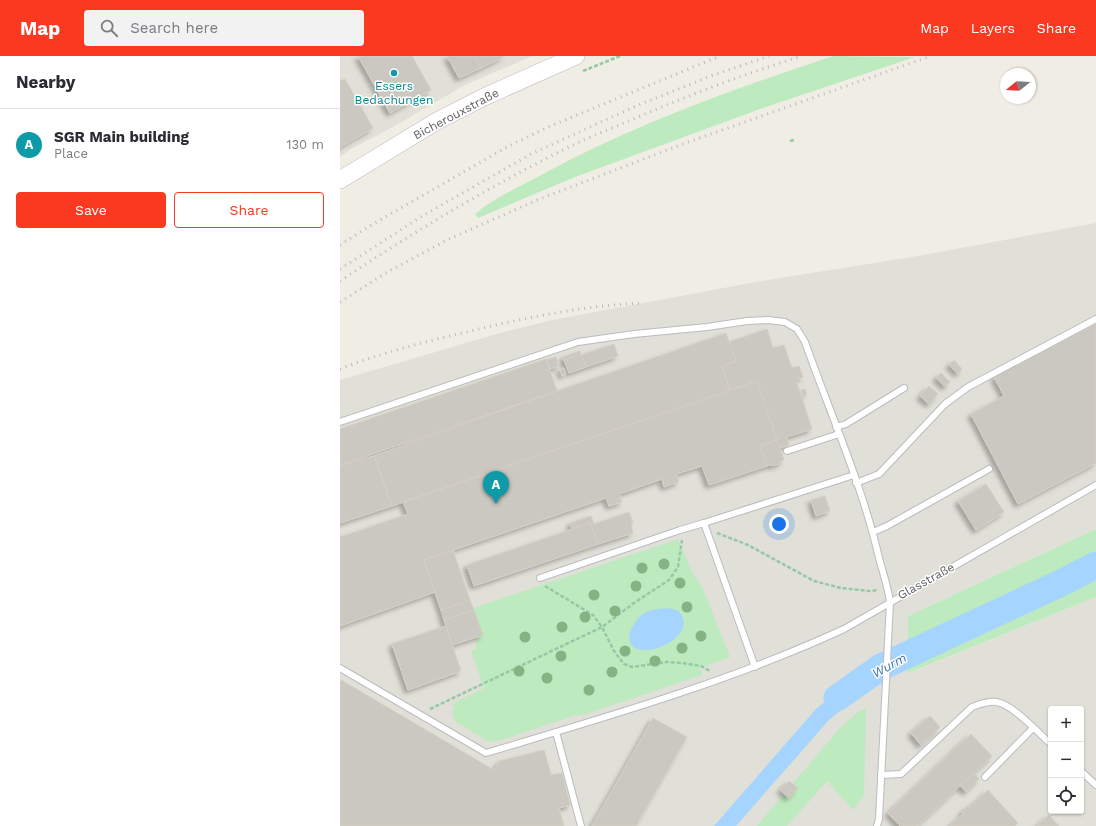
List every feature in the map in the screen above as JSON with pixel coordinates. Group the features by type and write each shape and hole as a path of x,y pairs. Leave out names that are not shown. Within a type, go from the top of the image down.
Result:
{"street":[{"name":"Bicherouxstraße","path":"340,180 437,121 576,56"}],"lane":[{"path":"856,483 879,474 945,404 968,387 1096,319"},
{"path":"340,422 578,342 747,321 768,320 785,322 797,329 805,342 854,475 873,532 888,588 890,602 844,629 802,648 723,679 486,753 340,668"},
{"path":"787,451 838,431 846,424 904,388"},
{"path":"873,532 990,469"},
{"path":"540,578 680,530 854,475"},
{"name":"Glasstraße","path":"877,826 879,819 890,602 1096,485"},
{"path":"704,523 755,667"},
{"path":"881,775 901,774 972,707 985,702 997,702 1010,707 1049,742"},
{"path":"984,777 1033,728"},
{"path":"556,732 581,826"},
{"path":"1084,774 1096,785"}],"path":[{"path":"790,141 794,140"},
{"path":"704,523 718,533 748,545 814,581 841,588 870,591 888,588"},
{"path":"419,714 602,627 634,603 669,580 678,567 682,539 680,530"},
{"path":"540,578 542,584 593,615 602,627 614,651 624,664 632,667 667,662 701,666 723,679"}],"shaded area":[{"path":"340,56 532,56 465,85 351,149 340,157"},
{"path":"1096,223 1096,529 908,616 909,673 1096,597 1096,826 340,826 340,380 500,333 552,320 756,282 912,257"}],"green space":[{"path":"833,56 915,57 763,108 575,177 478,218 475,214 508,192 578,156 649,123 759,81"},
{"path":"1096,529 1096,597 908,673 908,616"},
{"path":"678,539 693,574 702,586 730,657 700,668 702,675 583,715 576,715 504,739 489,742 455,721 452,712 455,707 452,704 484,688 471,651 477,648 475,638 483,635 473,608"},
{"path":"866,708 864,795 853,810 827,781 787,826 757,826 840,728 858,712"}],"water":[{"path":"667,608 677,610 682,616 684,625 678,636 667,644 654,649 648,650 633,647 629,637 638,619 649,611"},
{"path":"867,672 866,692 849,703 828,721 736,826 714,826 816,709 839,690"}],"building":[{"name":"Essers Bedachungen","path":"358,56 412,56 431,90 390,113"},
{"path":"447,56 475,56 481,68 459,78"},
{"path":"475,56 505,56 481,68"},
{"path":"345,79 373,128 340,147 340,81"},
{"path":"1096,324 1096,463 1018,504 971,414 1004,396 994,377"},
{"path":"767,329 773,348 784,345 792,368 799,366 803,377 796,380 812,429 786,437 789,445 779,448 757,381 730,391 722,366 736,361 729,342"},
{"path":"726,333 736,361 722,366 730,391 392,506 374,456"},
{"path":"614,344 618,356 586,367 581,355"},
{"path":"580,351 581,354 564,360 563,357"},
{"path":"581,354 586,367 569,373 564,360"},
{"path":"556,357 559,366 550,369 547,360"},
{"path":"546,359 557,391 340,465 340,429"},
{"path":"954,360 962,369 958,374 949,365"},
{"path":"564,368 566,374 562,376 560,369"},
{"path":"941,373 950,382 945,387 936,378"},
{"path":"757,381 777,440 760,446 767,466 709,485 702,466 676,474 679,482 664,487 662,479 619,494 622,502 609,506 606,498 424,560 435,592 340,626 340,537 408,514 403,502"},
{"path":"929,386 938,394 929,404 920,396"},
{"path":"805,389 807,395 803,396 801,390"},
{"path":"777,440 784,460 780,461 781,463 767,466 760,446"},
{"path":"374,456 392,506 340,523 340,466"},
{"path":"986,484 1004,512 976,530 958,501"},
{"path":"825,496 830,511 816,516 811,500"},
{"path":"629,512 633,523 631,524 633,533 598,544 590,523 572,529 570,523 591,516 594,524"},
{"path":"590,523 598,544 474,586 467,565"},
{"path":"453,550 470,600 441,610 424,560"},
{"path":"470,600 474,610 444,620 441,610"},
{"path":"474,610 483,635 452,645 444,620"},
{"path":"446,626 461,671 408,690 392,644"},
{"path":"341,680 494,770 500,761 544,750 551,775 562,773 570,805 559,808 564,826 340,826"},
{"path":"930,716 940,727 921,745 911,733"},
{"path":"653,718 687,737 636,826 592,826"},
{"path":"971,734 992,756 917,826 900,826 888,813"},
{"path":"974,773 979,779 966,792 960,786"},
{"path":"789,781 798,788 789,798 780,790"},
{"path":"988,790 1018,823 1015,826 950,826 963,814 962,812 968,806 969,808"},
{"path":"1049,815 1059,826 1037,826"}],"waterway":[{"name":"Wurm","path":"837,698 881,667 1061,583 1096,565"}],"railway":[{"path":"340,245 368,227 505,148 548,127 720,56"},
{"path":"340,269 424,215 531,154 636,106 711,76 769,56"},
{"path":"340,281 454,209 573,145 694,94 802,56"},
{"path":"340,302 384,274 447,240 537,200 688,142 931,56"},
{"path":"340,369 403,348 509,322 553,313 641,303"}],"place":[{"name":"Essers Bedachungen","path":"394,73"},
{"name":"SGR Main building","path":"496,504"}]}
